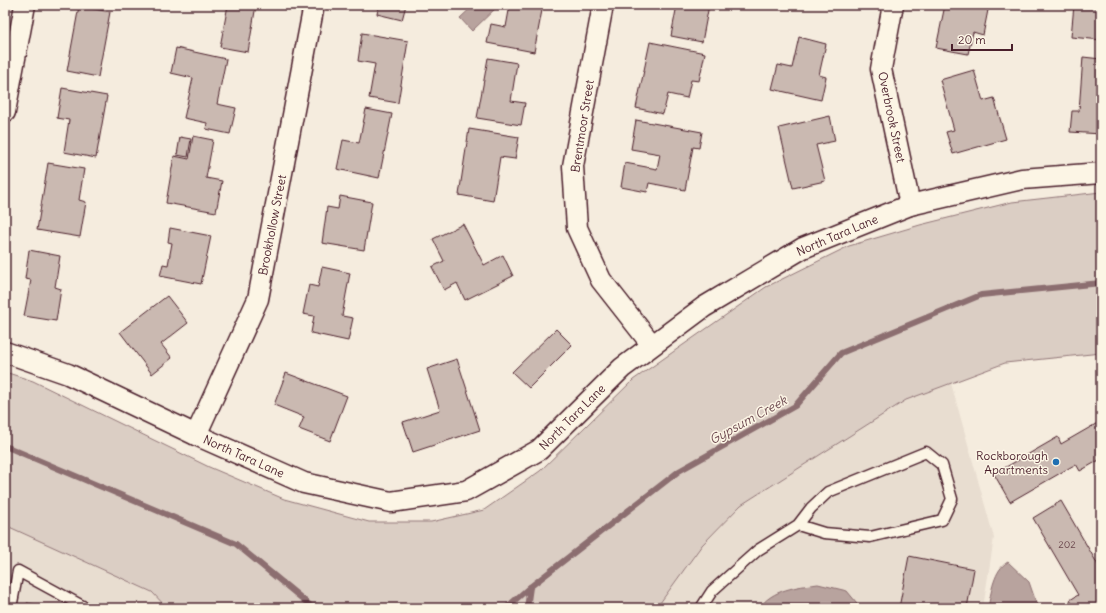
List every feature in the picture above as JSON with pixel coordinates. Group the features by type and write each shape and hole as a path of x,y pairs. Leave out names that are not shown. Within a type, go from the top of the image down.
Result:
{"street":[{"path":"5,112 25,5"},
{"name":"Brookhollow Street","path":"196,435 258,299 314,5"},
{"name":"Brentmoor Street","path":"603,5 573,166 577,228 601,280 652,345"},
{"name":"Overbrook Street","path":"893,5 881,70 910,205"},
{"name":"North Tara Lane","path":"5,352 68,374 196,435 304,483 391,502 466,491 539,450 622,368 704,307 803,248 910,205 1022,179 1101,173"}],"lane":[{"path":"701,608 712,592 758,550 798,525 811,508 828,492 926,452 942,465 952,499 942,520 870,538 824,533 798,525"},
{"path":"11,608 18,571 86,608"}],"shaded area":[{"path":"474,5 499,5 472,31 460,18"},
{"path":"1101,192 1101,353 1005,363 906,400 741,505 702,545 660,603 658,608 167,608 152,592 5,525 5,372 33,381 209,467 284,499 369,522 431,522 484,510 540,471 633,380 766,287 849,246 920,225 1012,202"},
{"path":"951,383 994,538 983,608 658,608 660,603 702,545 741,505 906,400"},
{"path":"9,526 152,592 167,608 5,608 5,537"},
{"path":"1008,562 1029,582 1038,608 988,608 996,576 1003,565"},
{"path":"818,584 847,591 861,608 759,608 778,593 793,588"}],"building":[{"path":"228,5 256,5 248,52 220,47"},
{"path":"379,5 406,5 402,20 377,14"},
{"path":"510,5 543,5 534,52 487,43 491,24 506,27"},
{"path":"677,5 709,5 702,42 671,36"},
{"path":"945,5 989,5 983,35 973,32 968,54 936,48"},
{"path":"1074,5 1101,5 1101,40 1071,37"},
{"path":"79,6 110,12 98,77 67,71"},
{"path":"362,33 408,41 398,103 369,98 375,64 358,61"},
{"path":"799,37 826,44 819,75 826,77 821,100 772,89 778,65 792,68"},
{"path":"650,42 705,53 699,81 691,80 687,98 668,94 663,114 636,108"},
{"path":"176,48 226,59 217,104 236,108 230,134 206,129 207,123 184,118 193,78 171,73"},
{"path":"1083,57 1101,59 1101,134 1070,132 1072,111 1079,111"},
{"path":"488,58 517,63 511,101 525,103 521,125 477,118"},
{"path":"974,70 983,101 994,98 1006,139 953,154 946,132 954,130 940,80"},
{"path":"62,88 107,96 96,158 64,152 69,120 57,118"},
{"path":"366,109 392,114 379,178 337,169 343,140 359,143"},
{"path":"830,116 835,141 816,145 825,181 793,188 779,128"},
{"path":"636,120 702,132 699,148 693,147 685,190 649,183 647,192 621,187 625,163 657,169 660,154 631,149"},
{"path":"469,129 519,137 515,159 500,157 493,201 459,195"},
{"path":"193,136 213,140 206,178 222,181 216,212 166,203 174,156 189,159"},
{"path":"180,137 191,139 188,157 177,155"},
{"path":"48,163 84,169 79,200 86,202 80,237 37,230"},
{"path":"340,196 372,202 364,250 322,243 327,207 338,209"},
{"path":"463,224 484,265 503,255 513,276 465,300 457,283 444,290 432,267 444,261 433,239"},
{"path":"170,228 211,236 201,284 160,276 163,264 168,265 172,243 168,242"},
{"path":"29,250 60,256 55,287 61,289 56,321 24,316 31,280 25,279"},
{"path":"322,267 350,273 342,316 353,318 348,341 311,333 314,316 303,314 309,285 318,287"},
{"path":"167,296 188,323 161,344 172,358 152,374 120,332"},
{"path":"556,329 572,345 529,388 512,372"},
{"path":"457,359 480,430 413,452 403,422 440,410 427,369"},
{"path":"286,373 347,396 330,441 299,429 304,417 274,405"},
{"name":"Rockborough Apartments","path":"1101,421 1101,459 1080,471 1076,464 1010,502 994,474 1058,437 1061,444"},
{"name":"Rockborough Apartments","path":"1061,501 1101,570 1101,608 1074,608 1070,600 1078,595 1033,518"},
{"path":"909,556 974,569 967,608 899,608"},
{"path":"27,603 52,608 26,608"}],"waterway":[{"name":"Gypsum Creek","path":"527,608 530,587 679,471 795,406 841,353 981,295 1101,283"},
{"path":"5,446 236,544 311,606 327,608"},
{"path":"506,608 530,587"}],"place":[{"name":"Rockborough Apartments","path":"1056,462"}]}
